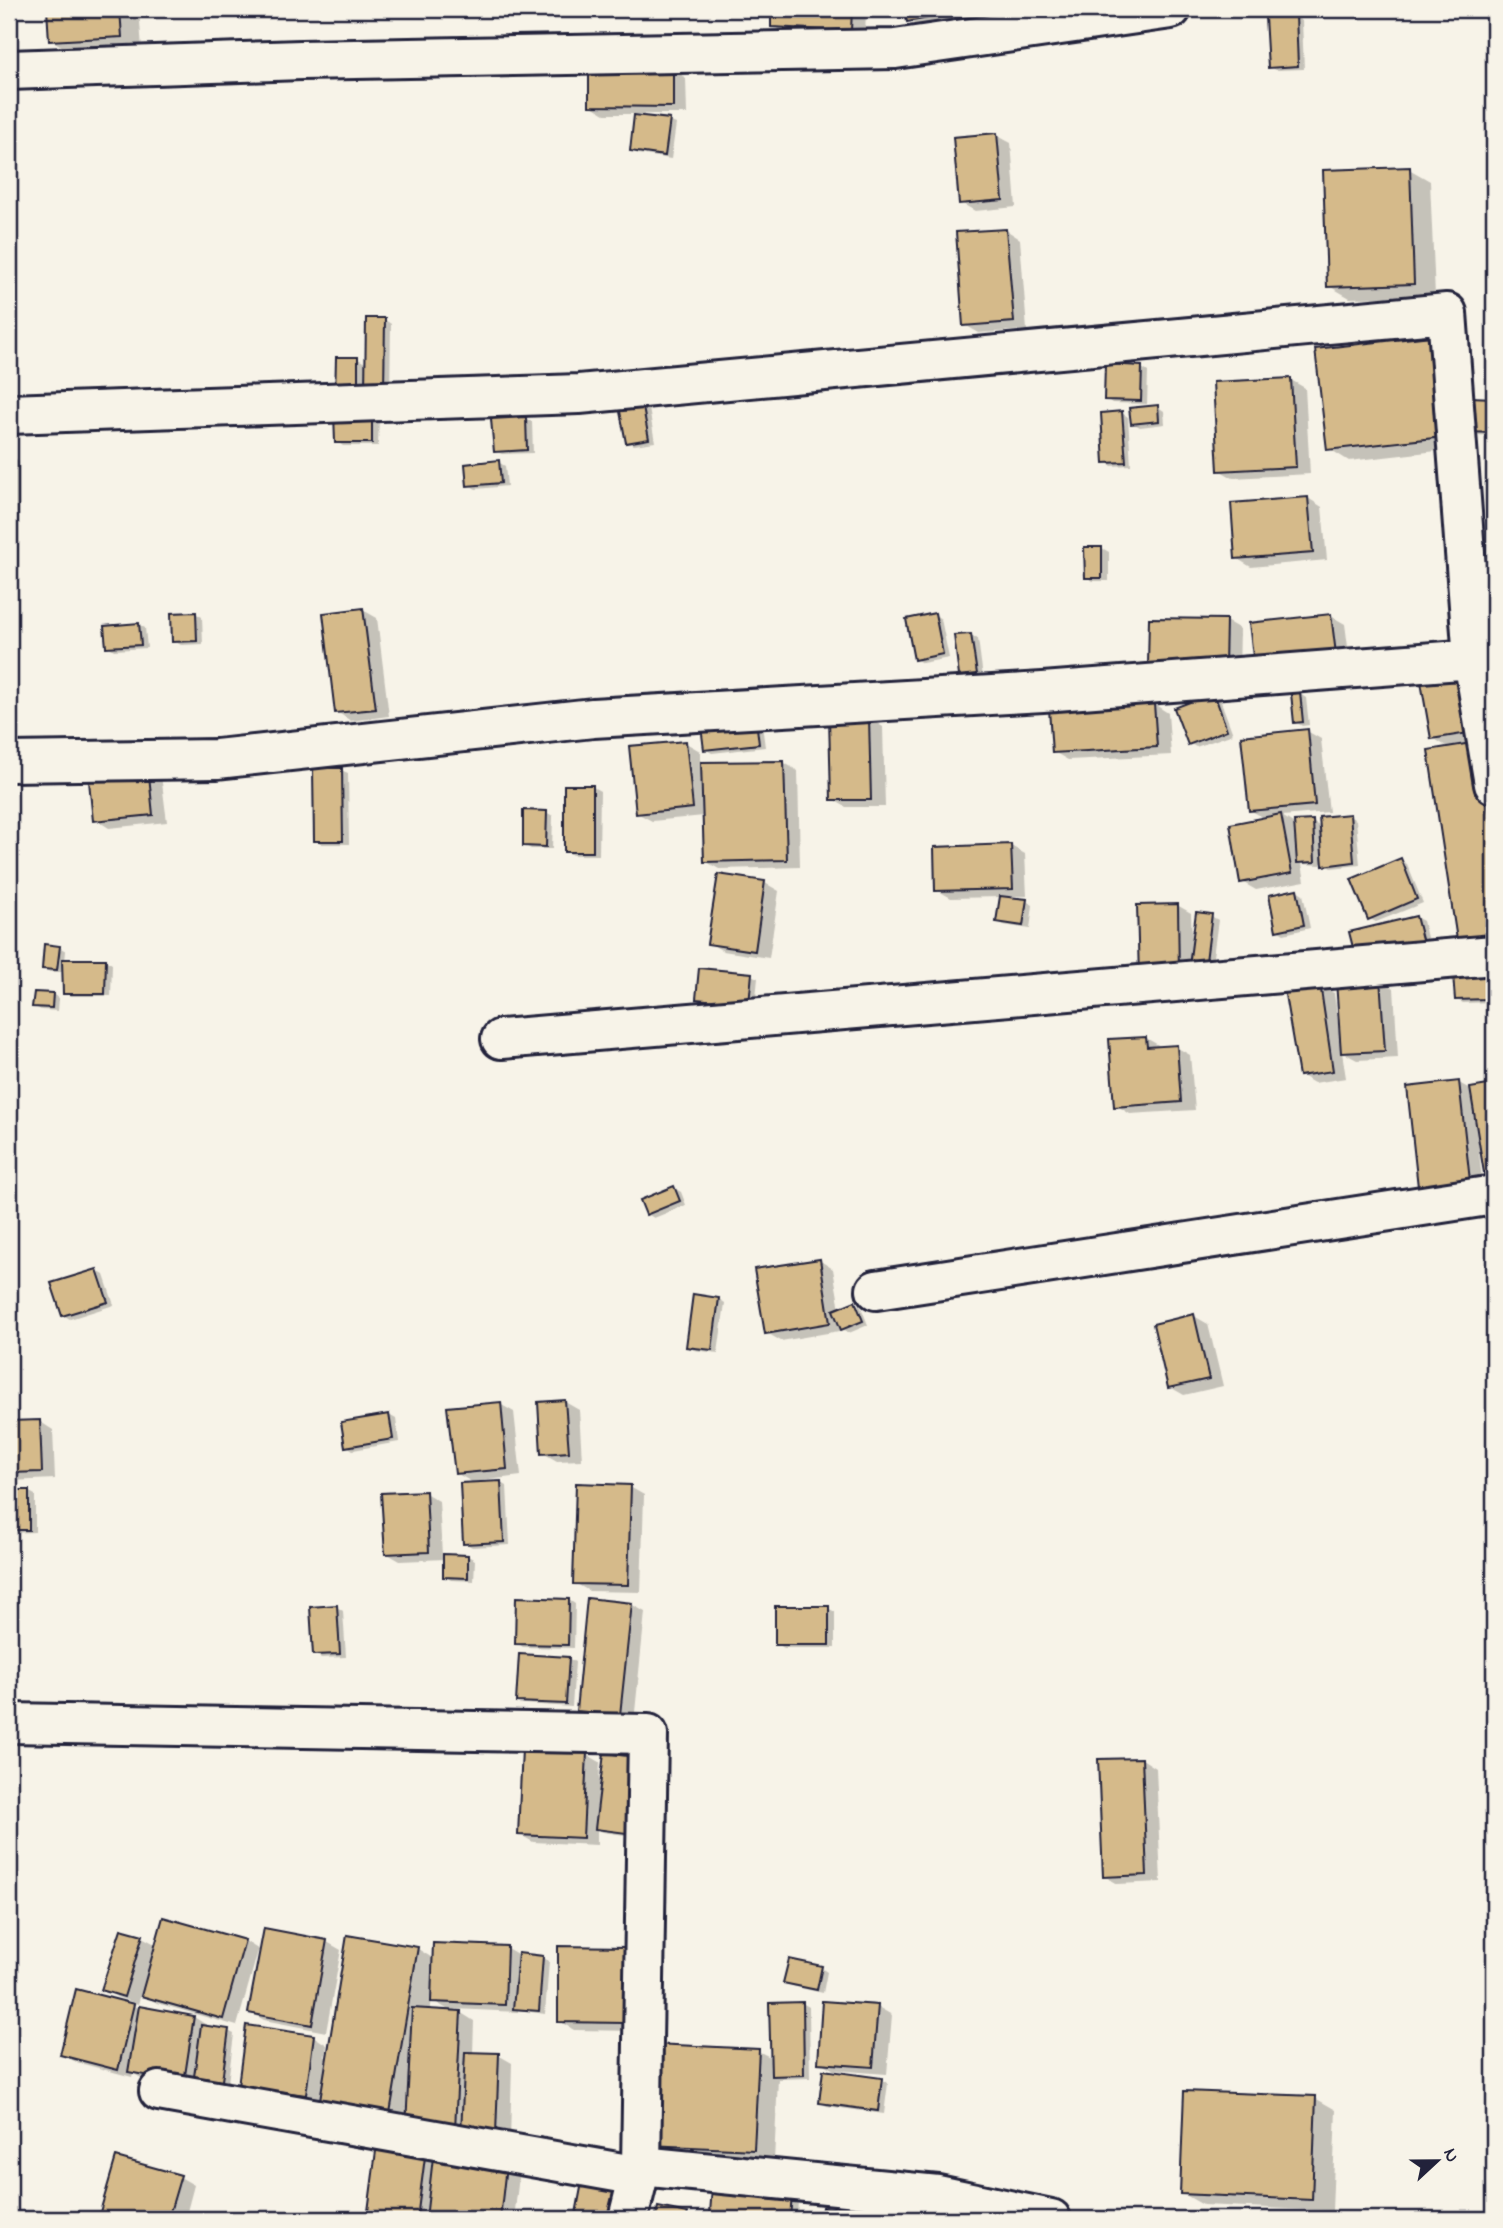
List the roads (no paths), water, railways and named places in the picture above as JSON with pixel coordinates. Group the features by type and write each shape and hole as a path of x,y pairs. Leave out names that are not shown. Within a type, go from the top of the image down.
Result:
{"street":[{"path":"9,70 301,60 895,49 1171,9"},
{"path":"9,414 579,394 1447,313 1473,659 1494,784"},
{"path":"9,762 217,759 593,718 1043,692 1473,659"},
{"path":"500,1039 1494,955"},
{"path":"876,1290 1494,1195"},
{"path":"9,1723 649,1734 640,2171 628,2219"},
{"path":"159,2091 640,2171 938,2195 1051,2219"}]}
